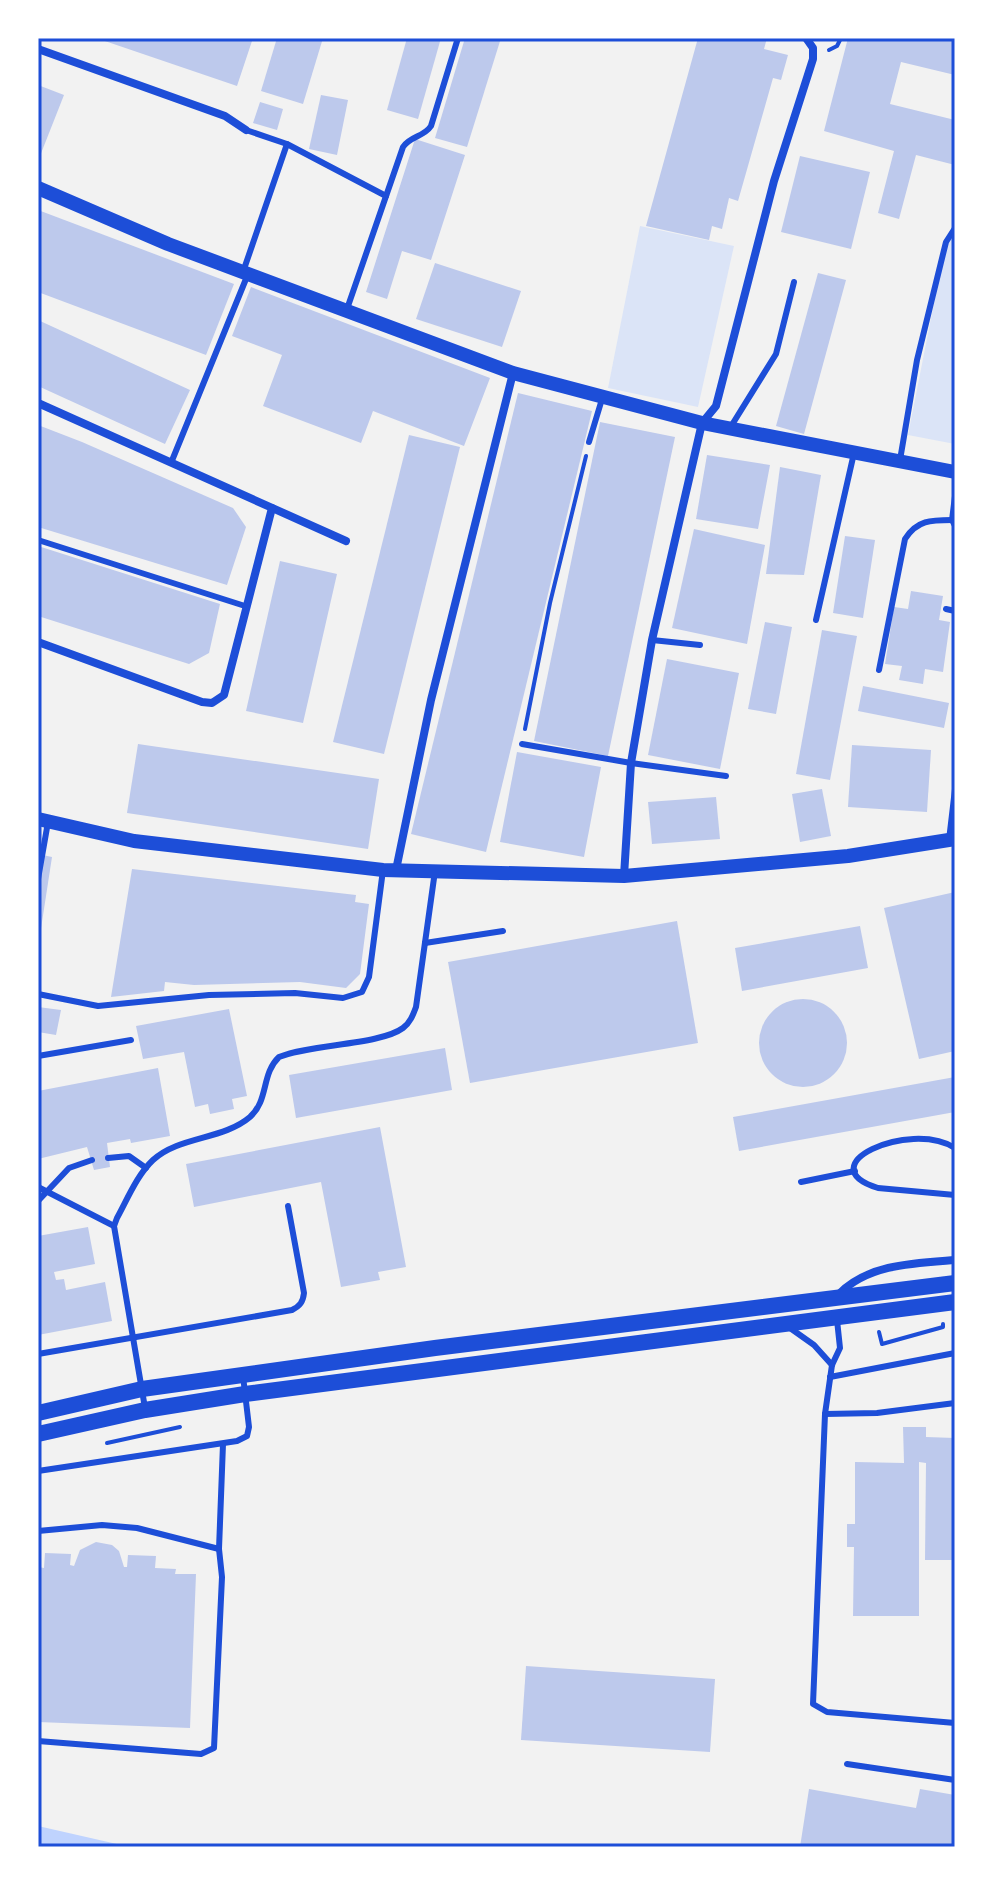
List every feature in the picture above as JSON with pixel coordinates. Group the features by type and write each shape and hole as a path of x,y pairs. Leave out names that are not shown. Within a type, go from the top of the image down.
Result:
{"main road":[{"path":"38,1413 142,1389 955,1283"},
{"path":"38,1434 145,1410 245,1394 955,1302"}],"street":[{"path":"624,876 631,763 652,640 702,423 716,406 774,181 813,59 813,48 806,38"},
{"path":"38,49 225,116 246,130"},
{"path":"38,188 245,273 513,373 702,423 955,472"},
{"path":"390,870 513,373"},
{"path":"38,403 346,541"},
{"path":"38,642 207,703 224,695 272,508"},
{"path":"43,820 134,841 390,870 624,876 848,856 952,839"},
{"path":"836,1298 861,1275 925,1262 955,1260"}],"lane":[{"path":"346,312 405,143 426,133 431,126 458,38"},
{"path":"246,130 287,144 386,196"},
{"path":"171,463 245,273 287,144"},
{"path":"900,463 917,360 946,242 955,228"},
{"path":"730,428 776,354 794,282"},
{"path":"589,442 602,399"},
{"path":"816,620 854,453"},
{"path":"879,670 905,539 920,523 930,520 953,523 955,496"},
{"path":"38,540 245,606"},
{"path":"946,609 955,611"},
{"path":"652,640 700,645"},
{"path":"522,744 726,776"},
{"path":"952,839 955,789"},
{"path":"38,879 43,820"},
{"path":"38,994 98,1006 209,995 295,993 343,998 354,996 362,992 369,977 390,870"},
{"path":"145,1410 114,1226 146,1168 166,1151 229,1130 252,1115 264,1096 272,1064 279,1057 381,1036 404,1028 416,1007 435,871"},
{"path":"425,943 503,931"},
{"path":"38,1056 131,1040"},
{"path":"855,1171 857,1157 866,1150 893,1142 937,1140 955,1148"},
{"path":"108,1158 129,1156 146,1168"},
{"path":"38,1201 69,1168 92,1160"},
{"path":"801,1182 855,1171"},
{"path":"855,1171 868,1185 878,1188 955,1195"},
{"path":"38,1187 114,1226"},
{"path":"38,1354 299,1307 304,1293 288,1206"},
{"path":"837,1317 840,1348 832,1365 825,1414 812,1701 821,1711 827,1712 955,1723"},
{"path":"784,1324 814,1345 832,1365"},
{"path":"830,1377 955,1353"},
{"path":"38,1471 223,1444 247,1436 249,1427 243,1375"},
{"path":"825,1414 877,1413 955,1403"},
{"path":"38,1741 201,1754 214,1748 222,1577 219,1549 223,1444"},
{"path":"38,1531 102,1525 137,1528 219,1549"},
{"path":"847,1764 955,1780"}],"path":[{"path":"522,744 550,603 589,442"},
{"path":"879,1331 882,1344 943,1327"}],"shaded area":[{"path":"640,226 734,246 698,407 608,388"},
{"path":"947,237 955,239 955,444 908,435"}],"water":[{"path":"38,1826 130,1847 38,1847"}],"building":[{"path":"96,38 253,38 237,86"},
{"path":"277,38 323,38 303,104 261,91"},
{"path":"407,38 441,38 418,119 387,110"},
{"path":"465,38 501,38 467,147 435,138"},
{"path":"698,38 767,38 764,49 788,55 781,80 773,78 738,201 729,198 722,229 712,226 709,240 646,226"},
{"path":"848,38 955,38 955,75 901,62 890,104 955,120 955,165 916,155 899,219 878,213 894,151 824,131"},
{"path":"38,85 64,95 38,161"},
{"path":"321,95 348,100 337,155 309,149"},
{"path":"260,102 283,109 277,130 253,123"},
{"path":"415,139 465,155 431,260 402,251 387,299 366,292"},
{"path":"800,156 870,172 851,249 781,232"},
{"path":"38,210 234,284 206,355 38,292"},
{"path":"435,263 521,291 502,347 416,319"},
{"path":"818,273 846,280 804,434 776,426"},
{"path":"251,287 490,378 464,446 373,411 361,443 263,406 282,355 232,336"},
{"path":"38,320 190,390 165,444 38,386"},
{"path":"518,393 592,411 486,852 411,834"},
{"path":"600,422 675,437 608,756 534,741"},
{"path":"38,425 233,508 246,527 227,585 38,527"},
{"path":"409,435 460,447 384,754 333,742"},
{"path":"707,455 770,465 758,529 696,519"},
{"path":"780,467 821,475 804,575 766,574"},
{"path":"694,529 765,545 747,644 672,628"},
{"path":"845,536 875,540 863,618 833,613"},
{"path":"38,546 220,604 209,653 189,664 38,616"},
{"path":"280,561 337,574 303,723 246,711"},
{"path":"911,591 943,596 939,620 950,622 943,672 925,669 923,684 899,680 902,666 885,664 894,607 908,609"},
{"path":"765,622 792,627 776,714 748,709"},
{"path":"822,630 857,636 830,780 796,774"},
{"path":"667,659 739,673 720,769 648,755"},
{"path":"863,686 949,703 944,728 858,711"},
{"path":"138,744 379,779 368,849 127,813"},
{"path":"852,745 931,750 927,812 848,807"},
{"path":"517,752 601,767 584,857 500,842"},
{"path":"822,789 831,836 800,842 792,794"},
{"path":"716,797 720,839 652,844 648,802"},
{"path":"38,854 52,857 40,935 38,935"},
{"path":"132,869 356,895 355,902 369,904 360,974 346,988 300,982 194,985 165,982 164,991 111,997"},
{"path":"955,892 955,941 952,941 955,955 955,1051 919,1059 884,908"},
{"path":"677,921 698,1043 470,1083 448,962"},
{"path":"860,926 868,968 742,991 735,948"},
{"path":"803,999 820,1002 834,1012 844,1026 847,1043 844,1060 834,1074 820,1084 803,1087 786,1084 772,1074 762,1060 759,1043 762,1026 772,1012 786,1002"},
{"path":"38,1007 61,1010 56,1035 38,1032"},
{"path":"229,1009 247,1096 232,1099 234,1109 210,1114 208,1104 195,1107 184,1052 143,1059 136,1026"},
{"path":"445,1048 452,1090 296,1118 289,1075"},
{"path":"158,1068 170,1136 131,1143 130,1139 107,1143 110,1167 94,1170 87,1147 38,1159 38,1091"},
{"path":"955,1077 955,1112 739,1151 733,1117"},
{"path":"380,1127 406,1267 378,1272 380,1280 341,1287 321,1182 194,1207 186,1164"},
{"path":"88,1227 95,1264 54,1272 56,1280 64,1279 66,1290 105,1282 112,1321 38,1335 38,1236"},
{"path":"903,1427 926,1427 926,1437 955,1438 955,1560 925,1560 926,1463 919,1462 919,1616 853,1616 854,1547 847,1547 847,1524 855,1524 855,1462 904,1463"},
{"path":"96,1542 112,1545 119,1551 124,1567 127,1567 128,1555 156,1556 155,1568 176,1569 175,1574 196,1574 190,1728 38,1722 38,1567 44,1568 45,1553 71,1554 70,1565 74,1566 80,1550"},
{"path":"526,1666 715,1679 710,1752 521,1740"},
{"path":"809,1789 916,1808 920,1789 955,1795 955,1847 800,1847"}]}
